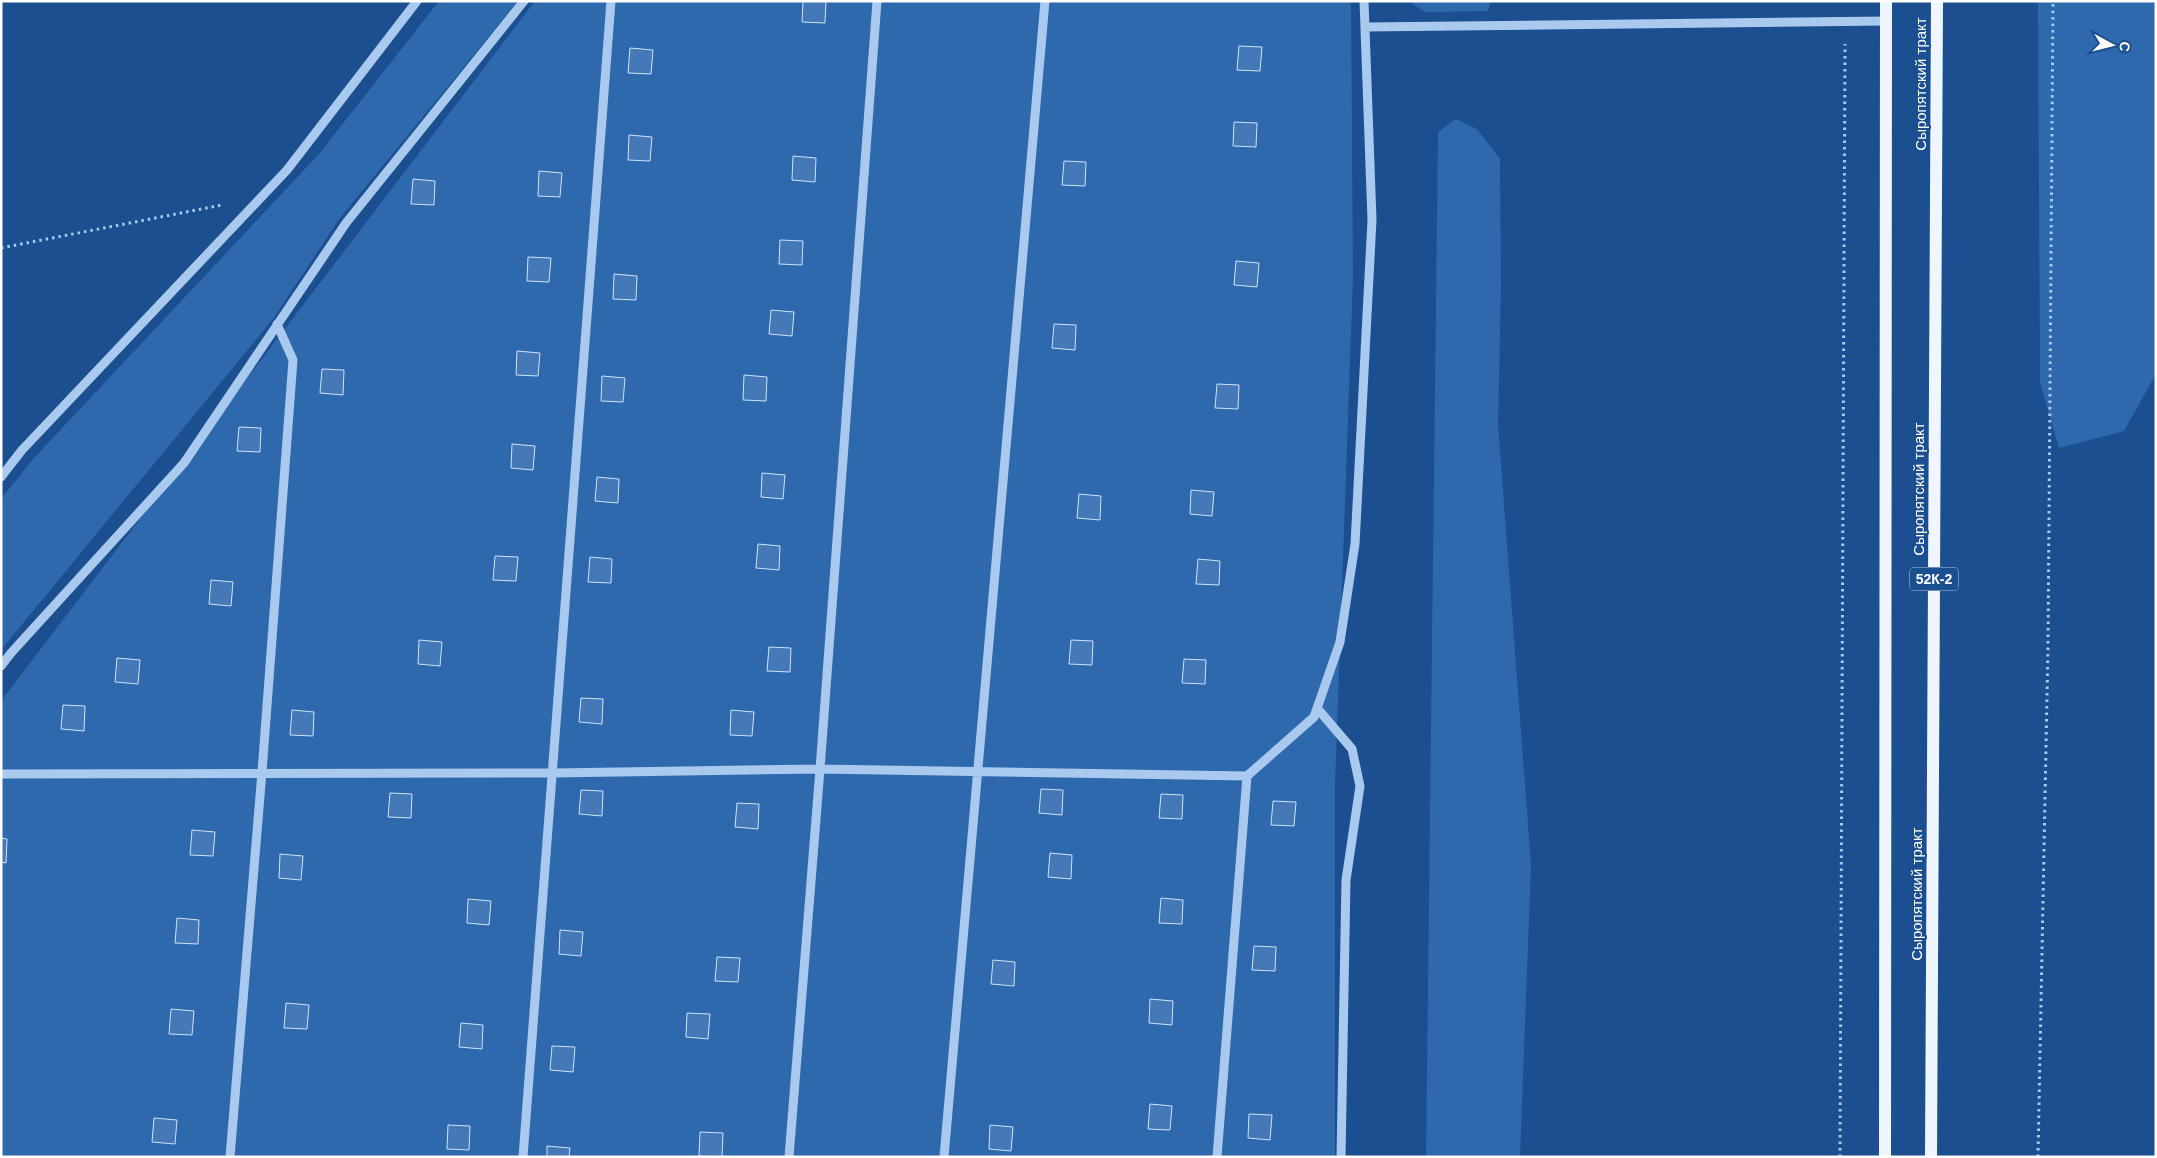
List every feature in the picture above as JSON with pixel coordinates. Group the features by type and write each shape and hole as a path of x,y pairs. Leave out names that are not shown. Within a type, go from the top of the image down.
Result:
{"main road":[{"name":"Сыропятский тракт","path":"1885,1157 1886,1"},
{"name":"Сыропятский тракт","path":"1931,1157 1937,1"}],"street":[{"path":"1,476 22,450 287,170 418,1"},
{"path":"1,666 184,463 346,223 524,1"},
{"path":"523,1157 611,1"},
{"path":"789,1157 877,1"},
{"path":"944,1157 976,773 1045,1"},
{"path":"1,774 262,772 553,773 820,769 1247,776 1314,717 1340,642 1355,544 1372,220 1364,1"},
{"path":"1365,27 1886,21"},
{"path":"230,1157 262,772 293,360 277,324"},
{"path":"1317,708 1352,749 1360,786 1346,880 1341,1157"},
{"path":"1217,1157 1247,776"}],"path":[{"path":"2038,1157 2048,635 2052,1"},
{"path":"1840,1157 1845,21"},
{"path":"1,248 262,197"}],"shaded area":[{"path":"439,1 518,1 340,218 273,319 1,650 1,499 34,458 319,154"},
{"path":"535,1 1351,1 1353,277 1335,784 1335,1157 1,1157 1,701"},
{"path":"1408,1 1491,1 1488,11 1425,12"},
{"path":"2038,1 2156,1 2156,374 2124,431 2059,448 2040,382"},
{"path":"1456,119 1477,129 1500,159 1501,286 1498,424 1531,865 1520,1157 1426,1157 1438,132"}],"building":[{"path":"803,1 826,1 825,23 802,22"},
{"path":"1239,46 1262,47 1260,71 1237,70"},
{"path":"630,48 653,50 651,74 628,73"},
{"path":"1234,122 1257,123 1256,147 1233,146"},
{"path":"629,135 652,137 650,161 628,160"},
{"path":"793,156 816,158 815,182 792,180"},
{"path":"1064,161 1086,162 1085,186 1062,185"},
{"path":"539,171 562,173 560,197 538,196"},
{"path":"413,179 435,181 434,205 411,204"},
{"path":"780,240 803,241 802,265 779,264"},
{"path":"528,257 551,258 549,282 527,281"},
{"path":"1236,261 1259,263 1257,287 1234,285"},
{"path":"614,274 637,276 636,300 613,299"},
{"path":"771,310 794,312 792,336 769,334"},
{"path":"1054,324 1076,325 1075,350 1052,348"},
{"path":"517,351 540,353 538,376 516,375"},
{"path":"322,369 344,370 343,395 320,393"},
{"path":"744,375 767,377 766,401 743,400"},
{"path":"602,376 625,378 623,402 601,401"},
{"path":"1217,384 1239,385 1238,409 1215,408"},
{"path":"239,427 261,428 260,452 237,451"},
{"path":"512,444 535,446 533,470 511,468"},
{"path":"762,473 785,475 783,499 761,497"},
{"path":"597,477 619,479 618,503 595,501"},
{"path":"1191,490 1214,492 1212,516 1190,514"},
{"path":"1079,494 1101,496 1100,520 1077,518"},
{"path":"758,544 780,546 779,570 756,568"},
{"path":"495,556 518,557 516,581 493,580"},
{"path":"590,557 612,559 611,583 588,582"},
{"path":"1198,559 1220,561 1219,585 1196,584"},
{"path":"211,580 233,582 231,606 209,604"},
{"path":"419,640 442,642 440,666 418,664"},
{"path":"1071,640 1093,641 1092,665 1069,664"},
{"path":"769,647 791,648 790,672 767,671"},
{"path":"117,658 140,660 138,684 115,682"},
{"path":"1184,659 1206,660 1205,684 1182,683"},
{"path":"581,698 603,699 602,724 579,722"},
{"path":"63,705 85,706 84,731 61,729"},
{"path":"292,710 314,712 313,736 290,735"},
{"path":"731,710 754,712 752,736 730,735"},
{"path":"1041,789 1063,790 1062,815 1039,813"},
{"path":"581,790 603,791 602,816 579,814"},
{"path":"390,793 412,794 411,818 388,817"},
{"path":"1161,794 1183,795 1182,819 1159,818"},
{"path":"1273,801 1296,802 1294,826 1271,825"},
{"path":"737,803 759,804 758,829 735,827"},
{"path":"192,830 215,832 213,856 190,855"},
{"path":"1,838 7,839 6,863 1,862"},
{"path":"1050,853 1072,855 1071,879 1048,877"},
{"path":"280,854 303,856 301,880 279,878"},
{"path":"1161,898 1183,900 1182,924 1159,923"},
{"path":"468,899 491,901 489,925 467,923"},
{"path":"177,918 199,920 198,944 175,943"},
{"path":"560,930 583,932 581,956 559,954"},
{"path":"1254,946 1276,947 1275,971 1252,970"},
{"path":"717,957 740,958 738,982 715,981"},
{"path":"993,960 1015,962 1014,986 991,984"},
{"path":"1150,999 1173,1001 1172,1025 1149,1023"},
{"path":"286,1003 309,1005 307,1029 284,1028"},
{"path":"171,1009 194,1011 192,1035 169,1034"},
{"path":"687,1013 710,1014 708,1039 686,1037"},
{"path":"461,1023 483,1025 482,1049 459,1047"},
{"path":"552,1046 575,1047 573,1072 550,1070"},
{"path":"1150,1104 1172,1106 1170,1130 1148,1129"},
{"path":"1249,1114 1272,1115 1270,1140 1248,1138"},
{"path":"154,1118 177,1120 175,1144 152,1142"},
{"path":"448,1125 470,1126 469,1150 447,1149"},
{"path":"990,1125 1013,1127 1011,1151 989,1149"},
{"path":"700,1132 723,1133 722,1157 699,1156"},
{"path":"547,1146 570,1148 569,1157 547,1157"}]}
